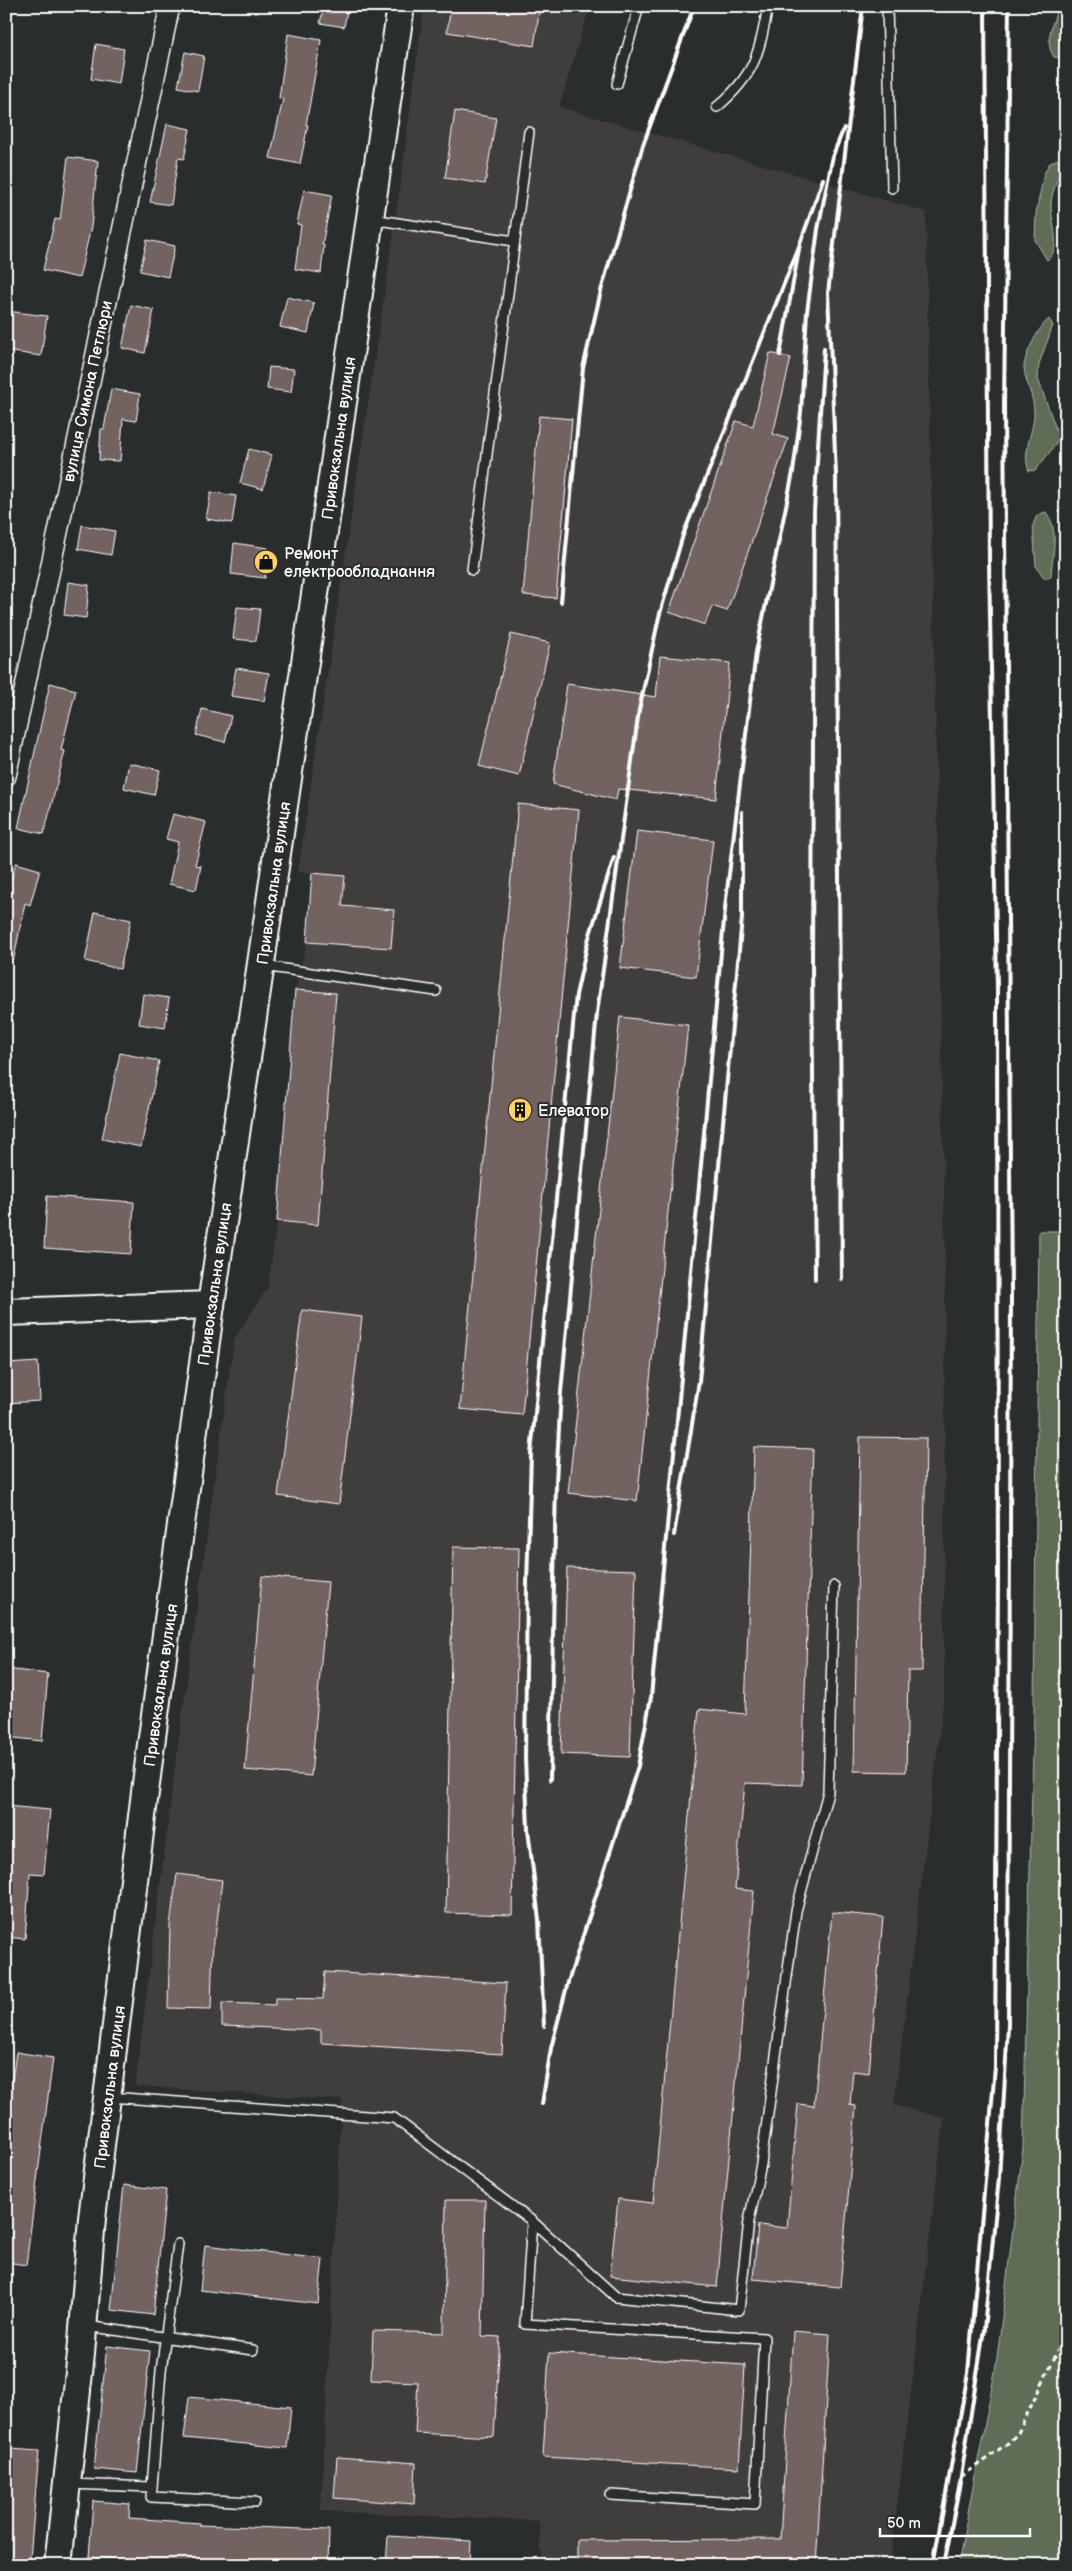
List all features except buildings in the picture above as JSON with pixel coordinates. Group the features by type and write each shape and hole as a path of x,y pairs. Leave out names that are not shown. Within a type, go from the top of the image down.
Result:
{"street":[{"name":"вулиця Симона Петлюри","path":"6,776 170,6"},
{"name":"Привокзальна вулиця","path":"58,2565 92,2218 150,1752 211,1305 401,6"},
{"path":"6,1312 211,1305"}],"lane":[{"path":"617,84 638,6"},
{"path":"717,107 734,93 750,73 760,48 768,6"},
{"path":"887,6 892,188"},
{"path":"472,570 529,132"},
{"path":"370,219 514,241"},
{"path":"261,966 436,991"},
{"path":"107,2097 394,2118 532,2221 616,2297 740,2310 750,2221 761,2164 796,1910 828,1792 834,1586"},
{"path":"532,2221 525,2324 764,2338 755,2504 611,2495"},
{"path":"178,2244 166,2337 151,2497 255,2502"},
{"path":"83,2325 252,2350"},
{"path":"66,2484 152,2487"}],"path":[{"path":"1066,319 1062,481 1066,609"},
{"path":"961,2476 1008,2443 1018,2433 1066,2334"}],"shaded area":[{"path":"424,6 590,6 559,107 926,212 945,1246 944,1697 894,2105 944,2118 890,2565 542,2565 539,2521 321,2511 342,2100 135,2086 175,1767 234,1340 268,1287 277,1221 295,990 307,942 312,873 298,872 395,223"}],"green space":[{"path":"1063,9 1066,13 1064,58 1054,57 1049,40 1057,10"},
{"path":"1057,159 1062,164 1051,200 1055,243 1052,255 1047,260 1035,240 1036,213 1044,174 1049,164"},
{"path":"1049,319 1053,325 1039,364 1038,379 1057,432 1058,441 1036,470 1029,471 1027,448 1033,426 1034,411 1024,366 1027,354 1034,340 1041,327"},
{"path":"1046,512 1053,527 1054,543 1051,577 1045,579 1036,566 1033,525 1037,515"},
{"path":"1039,1231 1066,1231 1066,2565 958,2565 996,2366 1023,2148 1034,1710"}],"railway":[{"path":"561,602 583,368 601,291 643,145 694,6"},
{"path":"842,1279 836,475 828,293 863,6"},
{"path":"933,2565 968,2373 995,2067 998,1576 997,988 989,561 985,6"},
{"path":"944,2565 961,2477 984,2329 999,2178 1008,2026 1011,1292 1004,406 1009,6"},
{"path":"831,160 844,128"},
{"path":"542,2104 551,2048 568,1982 638,1766 651,1697 726,899 756,652 793,472 801,412 807,312 818,229 833,155"},
{"path":"780,355 800,244 823,179"},
{"path":"550,1780 556,1482 561,1392 597,1013 639,710 659,617 683,535 800,244"},
{"path":"815,1279 812,968 814,511 824,348"},
{"path":"674,1535 699,1381 742,918 742,812"},
{"path":"544,2026 539,1920 528,1829 525,1758 531,1454 576,995 588,941 614,857"}],"place":[{"name":"Ремонт електрообладнання","path":"266,562"},
{"name":"Елеватор","path":"520,1110"}]}
